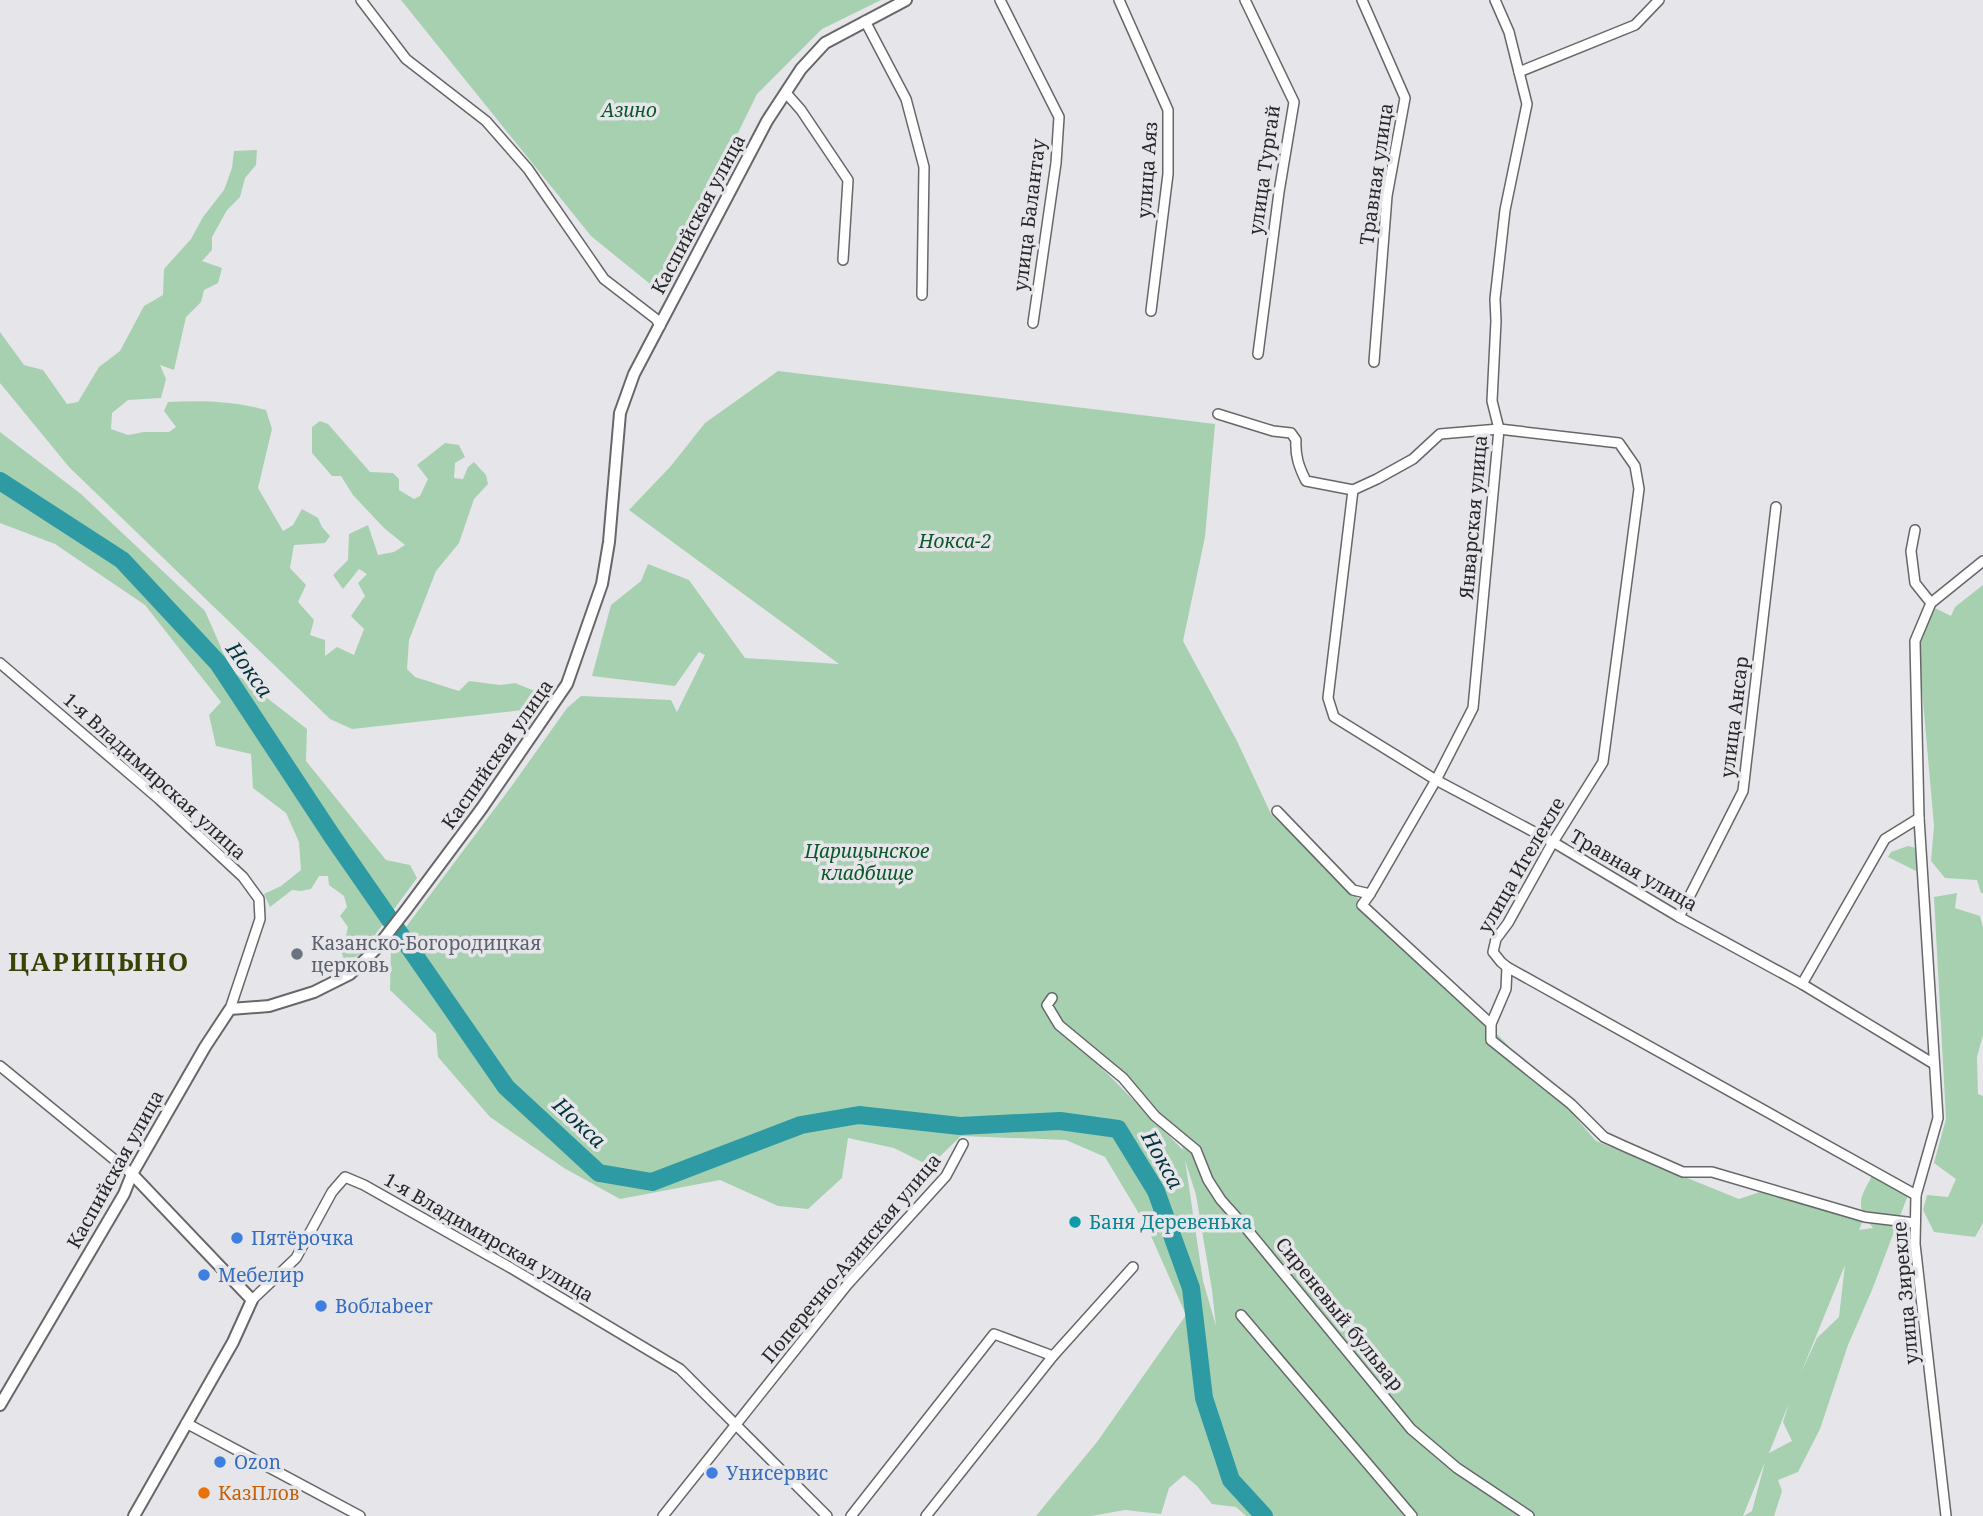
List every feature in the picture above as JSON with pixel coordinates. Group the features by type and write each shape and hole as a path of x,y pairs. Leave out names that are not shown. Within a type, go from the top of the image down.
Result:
{"street":[{"path":"361,0 406,59 486,121 528,169 604,279 656,319 660,326"},
{"name":"Каспийская улица","path":"0,1405 127,1189 132,1174 205,1046 230,1009 269,1006 314,992 350,974 375,950 482,808 567,684 602,584 609,542 620,413 634,374 767,121 801,69 825,43 906,0"},
{"name":"улица Балантау","path":"1000,0 1059,117 1056,163 1032,323"},
{"name":"улица Аяз","path":"1119,0 1168,110 1168,174 1151,311"},
{"name":"улица Тургай","path":"1245,0 1294,102 1279,192 1258,354"},
{"name":"Травная улица","path":"1362,0 1405,98 1387,196 1374,362"},
{"name":"Январская улица","path":"1491,1024 1362,905 1436,779 1473,708 1499,429 1492,401 1495,299 1504,210 1527,104 1509,32 1495,0"},
{"path":"1519,72 1635,25 1659,0"},
{"path":"864,21 906,99 924,167 922,295"},
{"path":"786,93 801,110 848,180 843,260"},
{"path":"1219,414 1273,431 1291,433 1296,440 1295,452 1306,481 1353,490"},
{"name":"улица Игелекле","path":"1353,490 1377,480 1413,459 1440,434 1499,429 1619,443 1635,466 1639,489 1602,762 1496,939 1493,952 1507,967"},
{"name":"Травная улица","path":"1353,490 1328,698 1334,717 1436,779 1553,842 1679,917 1802,984 1934,1064"},
{"name":"улица Ансар","path":"1679,917 1743,791 1776,507"},
{"path":"1915,530 1911,551 1914,583 1931,604 1983,561"},
{"name":"улица Зирекле","path":"1931,604 1915,641 1919,818 1938,1118 1916,1195 1915,1244 1945,1516"},
{"name":"1-я Владимирская улица","path":"0,663 159,799 243,877 259,899 260,919 230,1009"},
{"path":"1277,811 1353,890 1370,894"},
{"path":"1802,984 1885,839 1919,818"},
{"path":"1915,1223 1865,1217 1712,1172 1683,1172 1604,1137 1571,1104 1491,1040 1491,1024 1506,989 1507,967 1916,1195"},
{"name":"Сиреневый бульвар","path":"1052,998 1047,1005 1059,1025 1123,1077 1156,1116 1196,1150 1208,1180 1221,1200 1418,1435 1457,1468 1528,1516"},
{"path":"0,1066 132,1174 252,1300 233,1342 134,1516"},
{"name":"Поперечно-Азинская улица","path":"663,1516 847,1285 946,1176 963,1144"},
{"name":"1-я Владимирская улица","path":"252,1300 296,1258 332,1192 345,1177 365,1185 511,1268 680,1369 737,1425"},
{"path":"926,1516 1053,1356 1133,1267"},
{"path":"1241,1315 1412,1516"},
{"path":"851,1516 994,1334 1053,1356"},
{"path":"186,1423 360,1516"},
{"path":"737,1425 827,1516"}],"green space":[{"name":"Азино","path":"401,0 881,0 822,29 757,94 660,292 591,236"},
{"path":"257,150 256,165 245,178 240,197 227,210 212,237 212,250 202,261 222,268 218,283 204,290 201,302 186,317 174,370 160,365 166,379 161,398 128,400 112,413 111,429 128,435 169,432 176,427 164,411 168,402 217,402 266,410 272,429 258,488 283,531 293,525 302,509 318,518 330,536 325,543 294,545 290,568 306,585 298,602 314,620 310,635 325,640 325,656 337,647 354,655 364,629 351,616 365,596 358,583 367,574 359,569 343,589 333,575 348,560 349,534 368,525 378,555 394,552 405,545 384,528 353,495 341,476 332,476 312,453 312,427 320,421 328,424 370,472 393,473 399,479 399,490 414,499 420,496 428,479 417,465 445,443 459,445 465,457 455,463 454,478 463,479 468,467 474,462 486,475 488,484 474,499 459,543 436,571 409,640 407,669 415,677 459,691 469,681 500,685 515,683 540,693 532,709 352,729 330,719 69,467 0,383 0,332 24,365 43,370 67,404 78,402 99,367 120,351 144,306 163,295 164,269 191,239 203,217 224,190 232,168 234,151"},
{"path":"778,371 1215,424 1205,537 1183,641 1237,741 1271,814 1495,1032 1596,1141 1739,1199 1766,1190 1863,1220 1859,1230 1873,1228 1861,1208 1864,1191 1872,1176 1908,1195 1848,1345 1820,1429 1798,1472 1778,1480 1782,1491 1774,1516 1744,1516 1752,1511 1765,1462 1743,1516 1246,1516 1236,1507 1212,1504 1184,1475 1169,1488 1161,1514 1125,1510 1091,1516 1036,1516 1097,1442 1186,1315 1147,1227 1105,1157 1066,1140 961,1136 930,1166 894,1148 848,1138 842,1178 808,1209 778,1206 720,1180 620,1199 564,1168 490,1117 438,1057 436,1034 390,990 391,947 567,708 581,696 671,700 677,712 705,655 699,652 675,686 592,676 611,605 641,581 648,564 689,580 745,658 839,664 629,510 670,467 705,423","holes":["1063,1029 1181,1140 1183,1150","1185,1160 1196,1195 1216,1326 1203,1281","1845,1265 1839,1317 1817,1338 1801,1373","1789,1403 1783,1422 1792,1441 1769,1453"]},
{"path":"0,432 81,494 205,611 231,670 307,729 306,761 386,860 410,865 417,878 361,954 345,962 342,954 348,927 340,916 347,907 344,896 329,885 328,876 319,876 311,889 292,890 270,907 264,894 281,886 301,870 299,842 286,813 253,788 251,754 216,746 209,715 221,702 145,605 55,544 0,523"},
{"path":"1983,585 1981,893 1977,880 1945,878 1931,861 1934,826 1918,644 1933,607 1951,616 1955,607"},
{"path":"1908,846 1920,849 1918,872 1888,857 1891,852"},
{"path":"1957,893 1955,908 1980,916 1983,928 1983,1035 1977,1057 1978,1094 1983,1096 1983,1223 1975,1237 1934,1232 1923,1210 1927,1195 1948,1197 1956,1179 1934,1163 1946,1119 1934,897"}],"waterway":[{"name":"Нокса","path":"0,481 122,560 218,663 332,836 506,1087 599,1173 652,1182 801,1125 859,1115 960,1126 1060,1121 1118,1129 1156,1191 1191,1288 1204,1398 1231,1480 1264,1516"}],"place":[{"name":"Казанско-Богородицкая церковь","path":"297,954"},
{"name":"Баня Деревенька","path":"1075,1222"},
{"name":"Пятёрочка","path":"237,1238"},
{"name":"Мебелир","path":"204,1275"},
{"name":"Воблаbeer","path":"321,1306"},
{"name":"Ozon","path":"220,1462"},
{"name":"Унисервис","path":"712,1473"},
{"name":"КазПлов","path":"204,1493"}],"district":[{"name":"ЦАРИЦЫНО","path":"99,962"}],"park label":[{"name":"Нокса-2","path":"955,541"},
{"name":"Царицынское кладбище","path":"867,862"}]}
